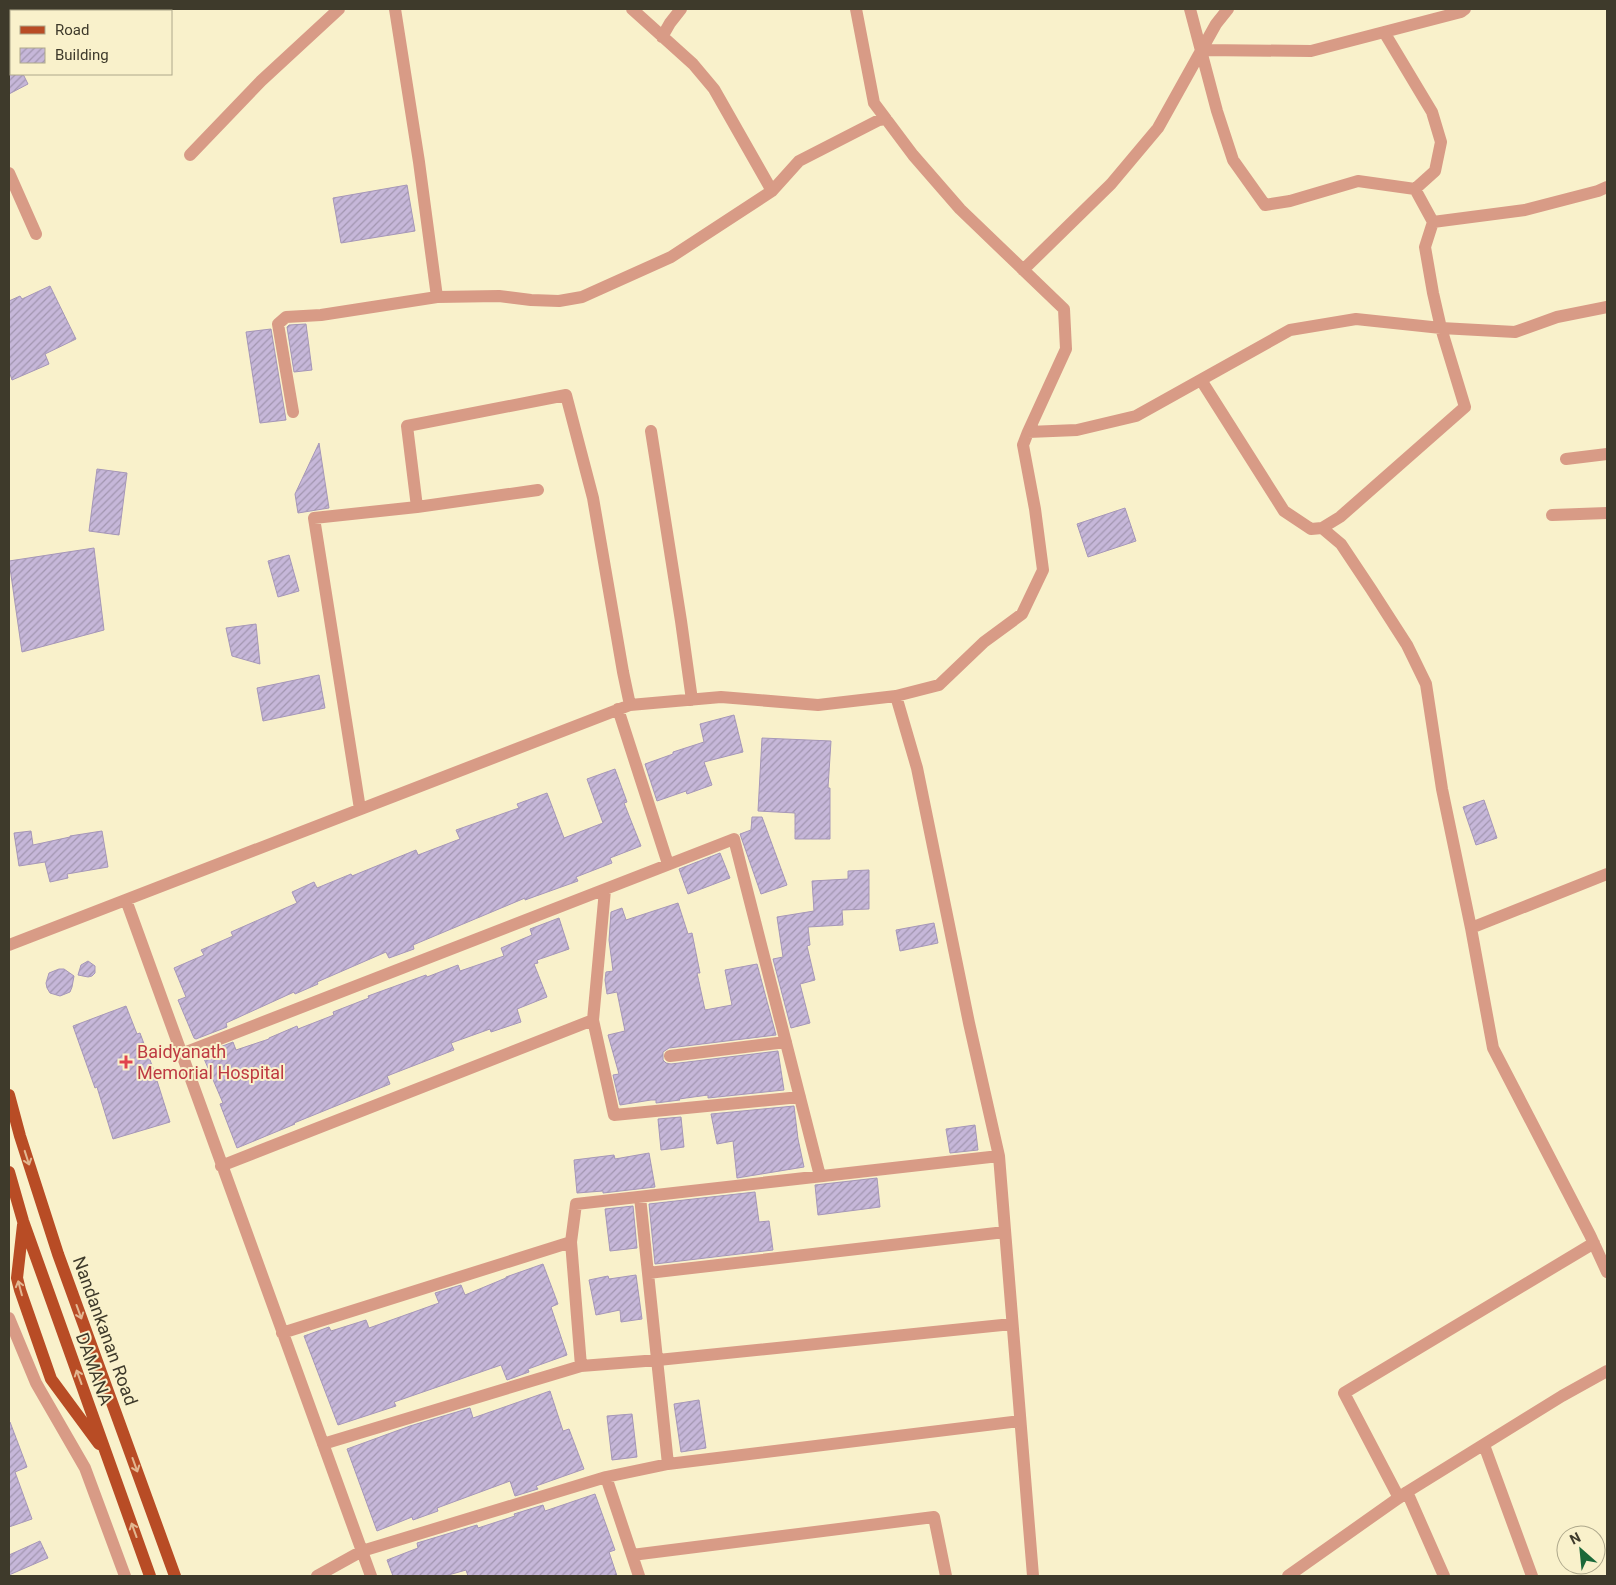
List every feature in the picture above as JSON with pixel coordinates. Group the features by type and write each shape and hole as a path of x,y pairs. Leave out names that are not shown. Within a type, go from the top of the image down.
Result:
{"main road":[{"name":"Nandankanan Road","path":"9,1095 14,1130 20,1136 58,1254 175,1576"},
{"name":"DAMANA","path":"9,1172 23,1221 150,1576"},
{"path":"23,1221 17,1278 51,1379 106,1454"}],"street":[{"path":"190,155 261,81 339,9"},
{"path":"395,9 419,162 437,297"},
{"path":"632,9 693,64 714,89 772,191"},
{"path":"662,37 681,9"},
{"path":"9,945 624,707 721,697 818,705 896,696 939,685 984,642 1022,614 1043,570 1035,508 1023,446 1066,349 1064,309 960,209 913,155 874,103 856,9"},
{"path":"1190,9 1217,111 1233,160 1265,205 1290,201 1358,181 1415,189 1435,171 1441,142 1432,112 1384,32"},
{"path":"1024,270 1111,184 1158,128 1216,24 1228,9"},
{"path":"1202,50 1311,50 1461,12 1465,9"},
{"path":"293,412 278,324 286,317 321,315 437,297 499,296 532,300 559,300 582,297 671,257 772,191 799,161 879,120 886,119"},
{"path":"9,173 36,234"},
{"path":"1433,222 1525,210 1607,187"},
{"path":"1201,380 1284,511 1311,529 1322,528 1340,517 1464,407 1441,328 1425,247 1433,222 1415,189"},
{"path":"1028,432 1077,430 1136,416 1290,330 1356,319 1441,328 1514,332 1557,317 1607,308"},
{"path":"417,507 407,426 566,395 594,498 623,672 624,707 668,864"},
{"path":"651,431 692,700"},
{"path":"1566,459 1607,454"},
{"path":"360,809 314,518 417,507 538,490"},
{"path":"1552,515 1607,513"},
{"path":"1322,528 1341,544 1407,645 1426,684 1442,789 1471,928 1493,1048 1594,1243 1607,1272"},
{"path":"896,696 917,768 969,1023 999,1156 1033,1576"},
{"path":"181,1054 734,839 820,1176"},
{"path":"1471,928 1607,874"},
{"path":"606,890 593,1020 614,1115 800,1097"},
{"path":"126,900 371,1576"},
{"path":"221,1166 593,1020"},
{"path":"670,1056 786,1042"},
{"path":"582,1366 571,1242 576,1204 999,1156"},
{"path":"640,1197 668,1464"},
{"path":"648,1273 1005,1232"},
{"path":"282,1333 571,1242"},
{"path":"1444,1576 1403,1495 1344,1392 1594,1243"},
{"path":"9,1318 36,1383 85,1468 125,1576"},
{"path":"323,1444 582,1366 1012,1324"},
{"path":"1288,1576 1403,1495 1562,1396 1607,1371"},
{"path":"317,1576 362,1552 606,1477 668,1464 1020,1421"},
{"path":"1484,1445 1532,1576"},
{"path":"606,1477 639,1576"},
{"path":"632,1555 934,1517 946,1576"}],"building":[{"path":"9,74 24,75 28,84 9,94"},
{"path":"407,185 415,231 341,243 333,198"},
{"path":"50,286 76,339 45,354 49,364 12,380 9,371 9,301 20,296 22,299"},
{"path":"306,324 312,370 294,372 287,327 289,325"},
{"path":"271,329 286,420 260,423 246,332"},
{"path":"319,443 329,508 298,513 295,494"},
{"path":"97,469 127,473 119,535 89,531"},
{"path":"1125,508 1136,541 1088,557 1077,524"},
{"path":"94,548 104,630 22,652 9,561"},
{"path":"289,555 299,591 278,597 268,561"},
{"path":"256,624 260,664 232,656 226,628"},
{"path":"319,675 325,708 263,721 257,688"},
{"path":"734,715 743,752 704,762 712,785 687,794 686,791 657,801 645,764 704,742 700,724"},
{"path":"762,738 831,741 828,788 830,788 830,839 795,839 795,813 758,811"},
{"path":"615,769 627,802 624,803 641,846 610,858 612,863 576,877 578,881 525,900 525,898 413,945 414,949 389,958 386,952 317,982 318,984 295,994 294,992 226,1023 227,1027 196,1039 194,1038 178,1000 186,997 174,968 204,955 201,950 233,936 231,932 297,903 292,892 314,882 317,888 416,850 418,855 460,839 456,830 519,808 517,804 547,793 564,838 603,823 587,779"},
{"path":"1484,800 1497,838 1476,845 1463,807"},
{"path":"752,817 762,817 787,885 761,894 740,834 751,830"},
{"path":"31,831 33,845 102,831 108,867 67,874 68,878 50,882 45,862 19,866 14,833"},
{"path":"720,853 730,878 688,894 679,869"},
{"path":"869,870 869,909 842,910 843,925 808,927 810,945 807,946 815,980 800,984 810,1023 791,1028 773,959 783,957 777,917 814,911 812,881 848,879 848,871"},
{"path":"678,903 688,934 692,933 700,973 697,973 705,1010 732,1005 725,970 757,964 776,1035 669,1048 663,1052 663,1060 671,1064 778,1051 784,1090 708,1098 708,1095 656,1103 656,1100 651,1100 620,1105 613,1075 619,1074 608,1035 625,1031 617,992 607,994 605,980 606,972 613,971 609,940 611,912 622,908 626,920"},
{"path":"559,918 569,949 537,960 538,963 534,964 547,997 517,1009 521,1022 491,1032 490,1029 451,1043 454,1050 387,1076 390,1084 237,1148 220,1104 223,1103 202,1054 233,1042 236,1050 269,1039 297,1026 298,1029 334,1015 333,1012 369,998 368,996 426,975 427,977 458,965 460,971 504,956 501,948 532,935 530,929"},
{"path":"934,923 938,943 900,951 896,930"},
{"path":"88,961 95,966 95,973 88,977 78,975 81,965"},
{"path":"64,969 74,976 70,992 60,996 50,993 46,983 49,973"},
{"path":"126,1006 137,1034 140,1033 170,1122 113,1139 97,1087 95,1088 73,1026"},
{"path":"794,1106 804,1167 737,1178 733,1141 717,1144 711,1114"},
{"path":"681,1117 684,1147 661,1150 658,1119"},
{"path":"975,1125 978,1150 950,1153 946,1129"},
{"path":"649,1153 655,1187 603,1193 603,1191 577,1193 574,1160 614,1155 615,1159"},
{"path":"877,1178 880,1207 818,1215 815,1185"},
{"path":"755,1192 759,1222 769,1221 773,1250 655,1264 649,1204"},
{"path":"633,1206 637,1248 610,1251 605,1209"},
{"path":"543,1264 558,1304 551,1307 567,1355 528,1369 529,1372 507,1380 501,1365 394,1402 396,1406 338,1425 304,1336 329,1327 331,1331 366,1320 369,1328 439,1303 435,1293 461,1285 465,1295 506,1277"},
{"path":"636,1275 642,1319 621,1322 620,1310 596,1315 589,1280 608,1276 609,1279"},
{"path":"550,1391 563,1431 569,1429 584,1469 536,1486 538,1489 515,1496 510,1481 437,1508 438,1511 413,1520 412,1517 377,1531 347,1449 410,1426 470,1408 473,1418"},
{"path":"699,1400 706,1448 681,1452 674,1404"},
{"path":"632,1414 637,1457 612,1460 607,1416"},
{"path":"9,1422 27,1467 15,1472 32,1519 9,1527"},
{"path":"595,1494 615,1550 609,1552 617,1576 468,1576 466,1570 445,1576 393,1576 387,1560 418,1548 417,1543 477,1525 478,1528 543,1505 545,1511"},
{"path":"40,1541 48,1558 9,1575 9,1555"}],"place":[{"name":"Baidyanath Memorial Hospital","path":"126,1062"}]}
